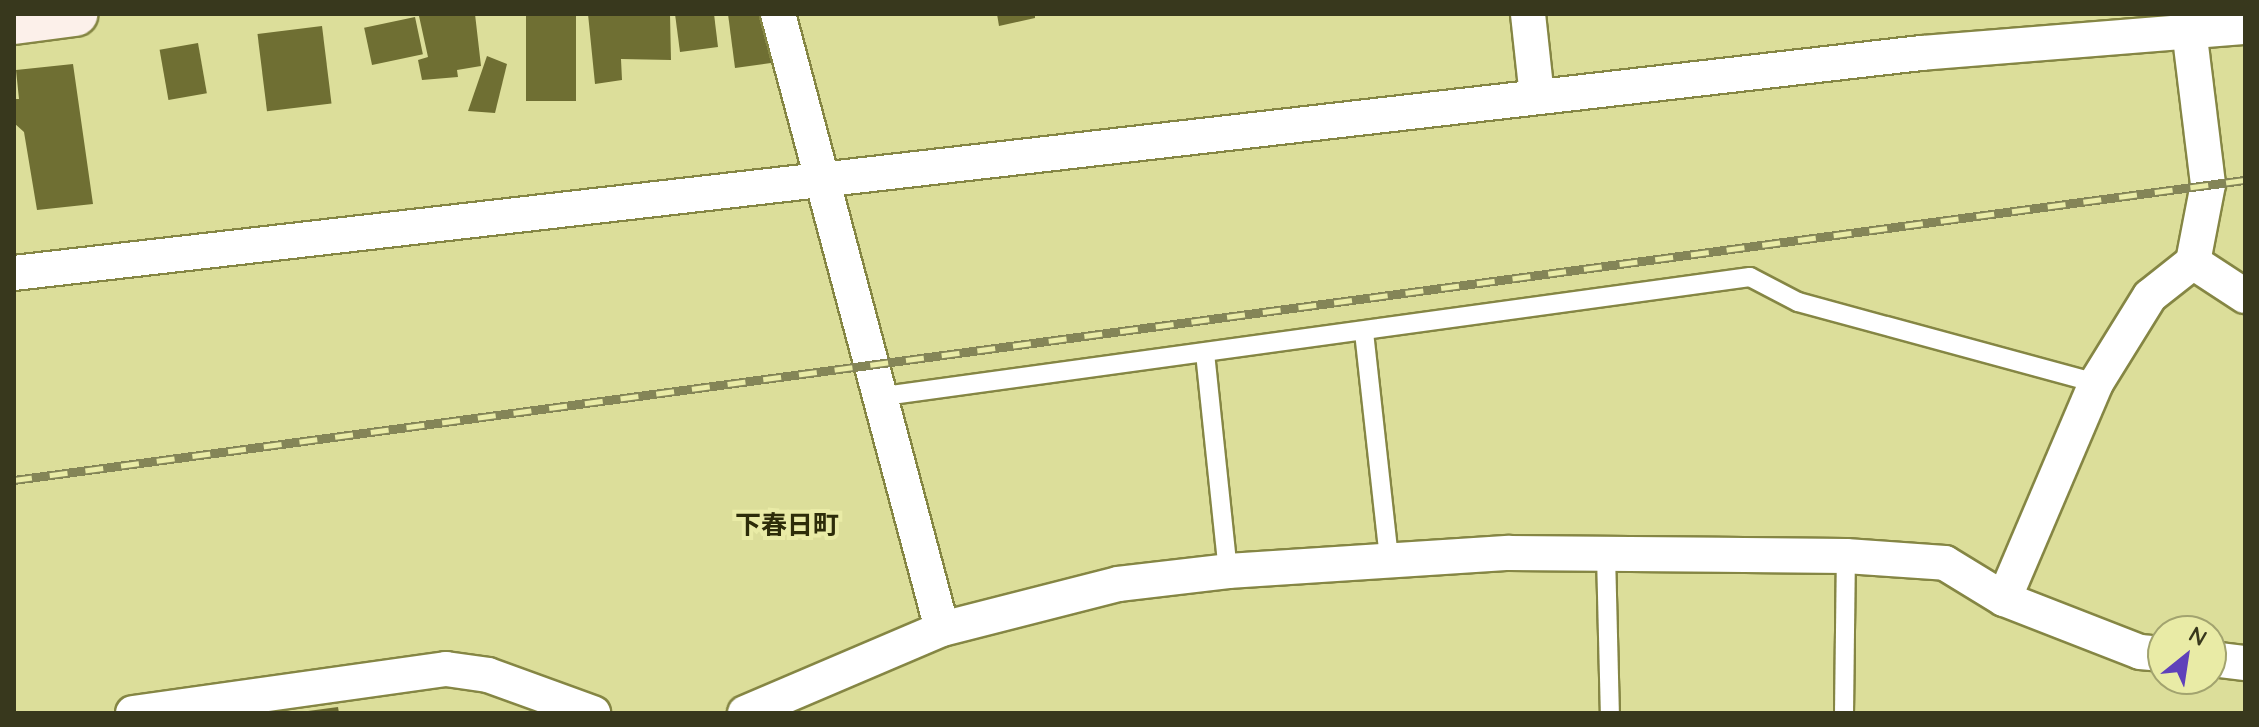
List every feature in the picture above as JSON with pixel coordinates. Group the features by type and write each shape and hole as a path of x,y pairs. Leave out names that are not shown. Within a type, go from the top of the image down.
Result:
{"main road":[{"path":"14,22 75,14"}],"street":[{"path":"778,14 825,179 877,397 942,629"},
{"path":"1528,14 1537,97"},
{"path":"14,273 2188,23 2245,27"},
{"path":"2004,599 2096,383 2150,296 2193,262 2208,184 2188,23"},
{"path":"2193,262 2245,296"},
{"path":"745,713 942,629 1118,584 1228,571 1509,553 1846,556 1945,563 2004,599 2147,653"},
{"path":"133,713 446,669 488,675 593,713"}],"lane":[{"path":"877,397 1750,277 1798,302 2096,383"},
{"path":"1364,332 1389,560"},
{"path":"1205,353 1228,571"},
{"path":"1606,554 1610,713"},
{"path":"1844,713 1846,556"}],"building":[{"path":"475,14 481,66 457,70 458,77 422,80 418,60 428,57 419,16"},
{"path":"526,14 576,14 576,101 526,101"},
{"path":"588,14 670,14 671,60 621,59 622,80 595,84"},
{"path":"675,14 714,14 718,47 680,52"},
{"path":"728,14 763,14 778,62 735,68"},
{"path":"997,14 1035,14 1035,18 999,26"},
{"path":"415,17 423,54 372,65 364,28"},
{"path":"322,26 332,103 267,111 257,34"},
{"path":"198,43 207,93 168,100 160,50"},
{"path":"487,56 507,64 495,113 468,111"},
{"path":"73,64 93,204 37,210 24,132 14,123 14,99 19,99 16,70"},
{"path":"338,707 339,713 308,711"}],"railway":[{"path":"14,480 2245,180"}],"district":[{"name":"下春日町","path":"787,525"}]}
